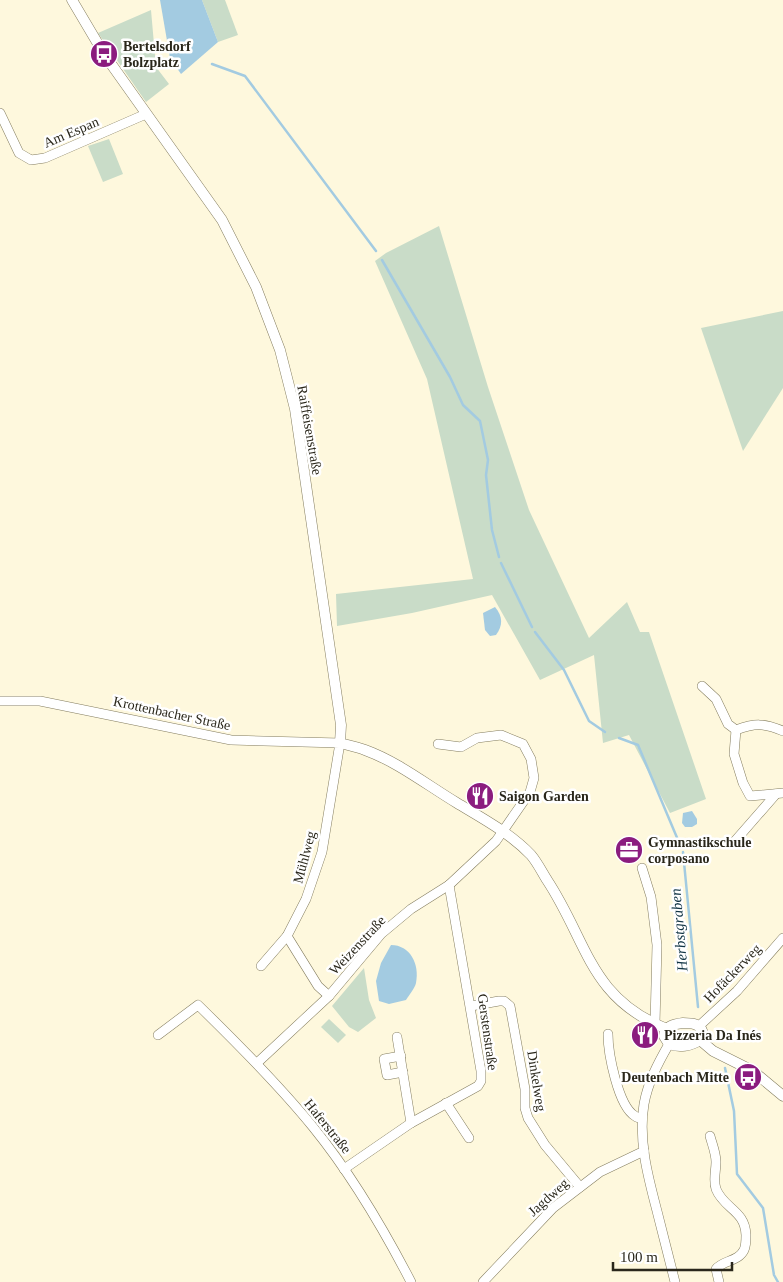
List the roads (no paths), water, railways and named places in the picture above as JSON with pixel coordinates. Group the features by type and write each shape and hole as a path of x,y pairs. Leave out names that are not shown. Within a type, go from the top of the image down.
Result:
{"street":[{"name":"Raiffeisenstraße","path":"72,0 104,54 222,220 256,287 280,350 298,429 341,725 340,743"},
{"name":"Am Espan","path":"0,113 19,153 31,160 45,158 146,114"},
{"path":"702,686 716,698 728,724 736,730"},
{"name":"Krottenbacher Straße","path":"0,701 40,700 231,740 340,743"},
{"path":"736,730 751,724 772,726 783,731"},
{"path":"736,730 734,754 742,783 750,796 779,794"},
{"name":"Weizenstraße","path":"257,1063 329,996 381,934 412,909 449,884 496,841 530,792 534,778 531,758 523,744 501,735 477,738 461,746 438,744"},
{"path":"340,743 365,750 386,760 502,831 531,856 561,900 592,966 604,984 630,1009 667,1029"},
{"name":"Mühlweg","path":"261,966 287,936 306,899 322,852 340,743"},
{"path":"734,841 779,794"},
{"path":"642,868 651,897 658,945 655,1024"},
{"name":"Gerstenstraße","path":"344,1169 411,1123 478,1086 481,1081 471,1006 449,884"},
{"path":"287,936 318,986 329,996"},
{"name":"Hofäckerweg","path":"699,1026 737,991 781,944"},
{"name":"Dinkelweg","path":"471,1006 504,1001 510,1006 525,1089 525,1108 528,1118 546,1145 580,1186"},
{"name":"Haferstraße","path":"158,1035 198,1005 257,1063 313,1127 344,1169 380,1224 411,1282"},
{"path":"692,1023 699,1026 703,1033 700,1040 692,1045 676,1046 669,1044 664,1036 667,1029 671,1026 692,1023"},
{"path":"608,1034 611,1065 622,1100 633,1116 642,1119"},
{"path":"397,1037 411,1123"},
{"path":"700,1040 713,1051 754,1071 783,1096"},
{"path":"669,1044 652,1077 645,1099 642,1119 644,1150 649,1180 675,1282"},
{"path":"400,1056 384,1059 387,1075 403,1072"},
{"path":"446,1103 468,1138"},
{"path":"710,1136 716,1161 714,1178 716,1191 722,1200 742,1217 746,1236 744,1250 740,1255 716,1270 719,1282"},
{"name":"Jagdweg","path":"484,1282 553,1208 600,1172 644,1150"}],"water":[{"path":"160,0 202,0 218,42 181,74 170,58"},
{"path":"495,607 501,617 501,625 496,635 490,636 485,630 483,613"},
{"path":"692,811 697,819 697,824 692,827 685,827 682,823 683,813"},
{"path":"391,945 403,948 408,952 415,963 417,976 415,985 406,1000 389,1004 379,1001 376,981 381,963"}],"waterway":[{"path":"212,64 245,76 376,251"},
{"path":"382,260 450,377 463,405 480,421 488,460 486,475 492,530 499,557"},
{"path":"501,563 532,627"},
{"path":"535,632 564,670 589,721 605,732"},
{"name":"Herbstgraben","path":"619,738 638,745 678,840"},
{"name":"Herbstgraben","path":"683,852 698,1007"},
{"name":"Herbstgraben","path":"725,1068 734,1111 737,1174 763,1208 774,1275 778,1282"}],"place":[{"name":"Bertelsdorf Bolzplatz","path":"104,54"},
{"name":"Saigon Garden","path":"480,796"},
{"name":"Gymnastikschule corposano","path":"629,850"},
{"name":"Pizzeria Da Inés","path":"645,1035"},
{"name":"Deutenbach Mitte","path":"748,1077"}]}
